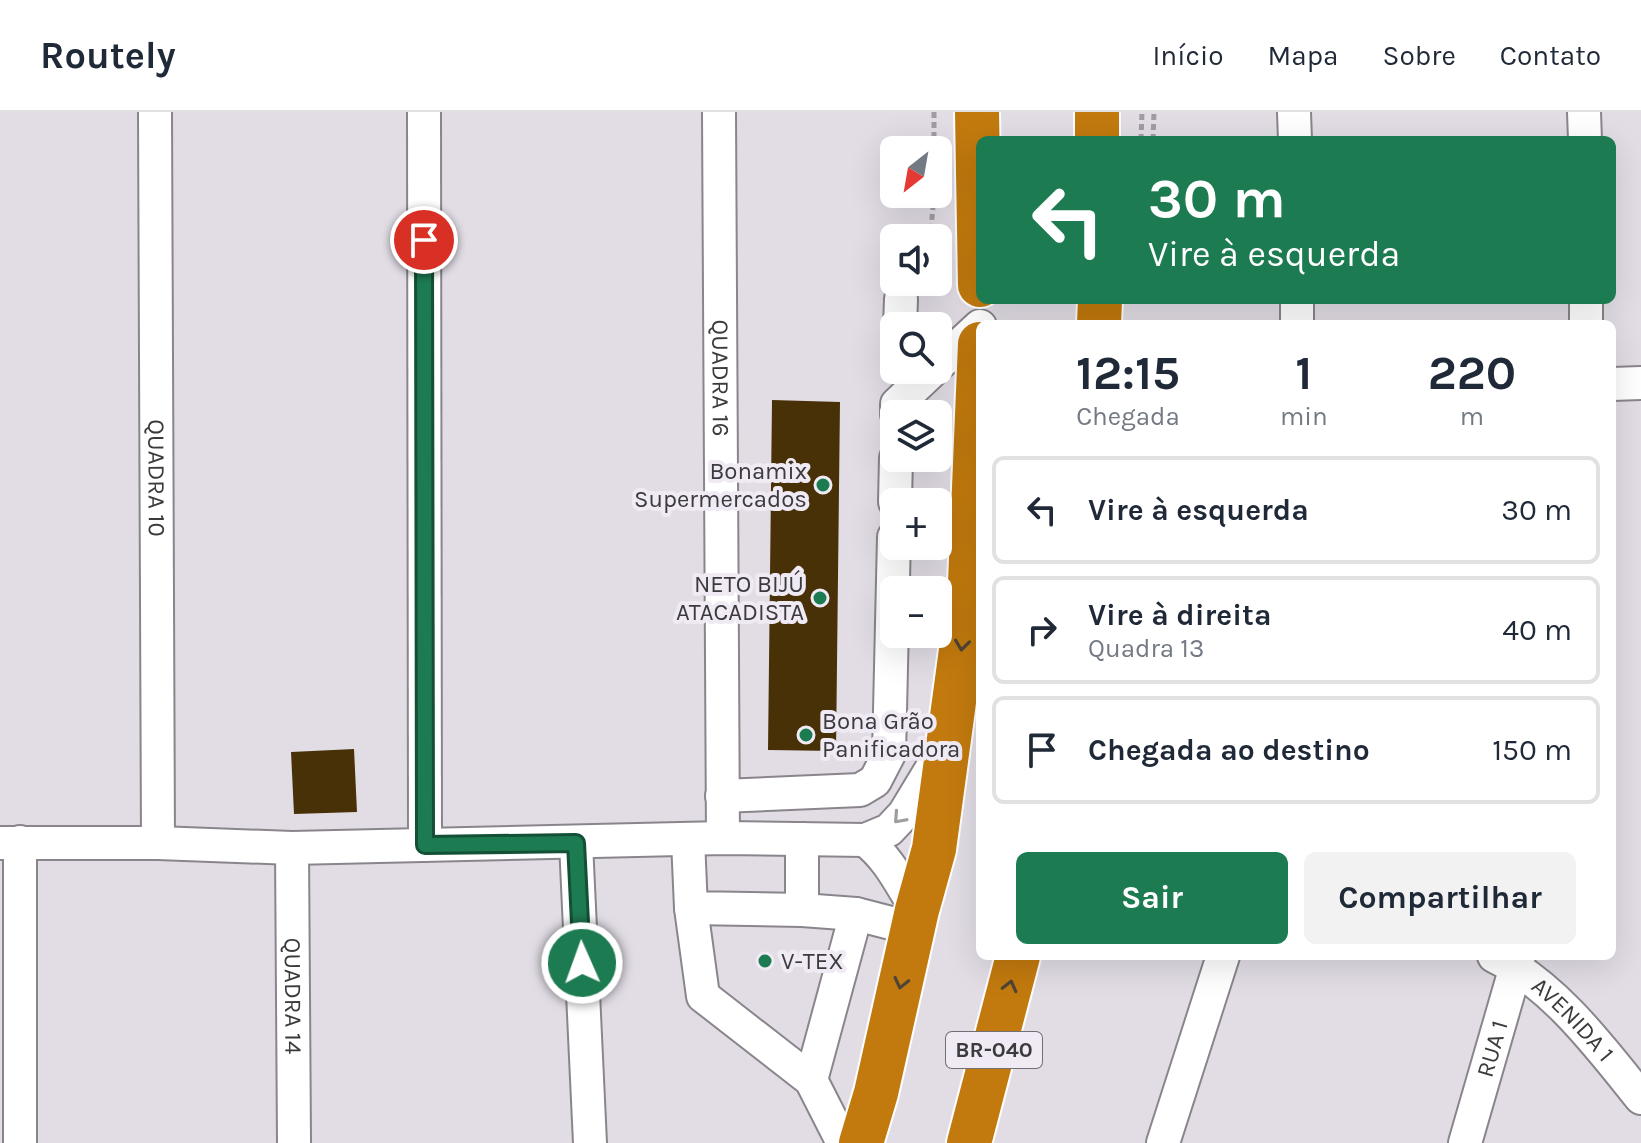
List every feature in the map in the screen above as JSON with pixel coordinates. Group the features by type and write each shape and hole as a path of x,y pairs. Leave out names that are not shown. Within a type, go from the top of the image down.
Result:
{"highway":[{"path":"977,112 977,136"},
{"path":"1097,112 1097,136"},
{"path":"861,1143 876,1093 934,849 970,584 976,440"},
{"name":"BR-040","path":"969,1143 1017,960"}],"street":[{"name":"QUADRA 10","path":"155,112 158,843"},
{"path":"424,112 425,845"},
{"name":"QUADRA 16","path":"719,112 723,838"},
{"path":"1294,112 1295,136"},
{"path":"1584,112 1585,136"},
{"path":"952,352 976,329"},
{"path":"1616,384 1641,383"},
{"path":"905,400 920,384"},
{"path":"722,796 860,790 875,781 889,754 893,560"},
{"path":"20,1143 10,842 292,848 723,838 865,840 889,830 904,814 950,736"},
{"path":"802,839 802,910"},
{"path":"688,840 691,908 703,996 811,1080 843,1143"},
{"path":"691,908 802,910 916,919 892,867 865,840"},
{"path":"576,843 590,1143"},
{"name":"QUADRA 14","path":"292,848 294,1143"},
{"path":"811,1080 856,914"},
{"path":"1163,1143 1222,960"},
{"name":"AVENIDA 1","path":"1510,960 1584,1028 1641,1098"},
{"name":"RUA 1","path":"1465,1143 1510,960"}],"path":[{"path":"934,112 934,136"},
{"path":"1141,136 1142,112"},
{"path":"1153,136 1154,112"},
{"path":"933,208 931,230 943,231 944,217"}],"building":[{"path":"772,400 840,402 836,751 768,750"},
{"path":"354,749 357,812 294,814 291,752"}],"place":[{"name":"Bonamix Supermercados","path":"823,485"},
{"name":"NETO BIJÚ ATACADISTA","path":"820,598"},
{"name":"Bona Grão Panificadora","path":"806,735"},
{"name":"V-TEX","path":"765,961"}],"route":[{"path":"424,240 425,845 576,843 582,963"}]}
